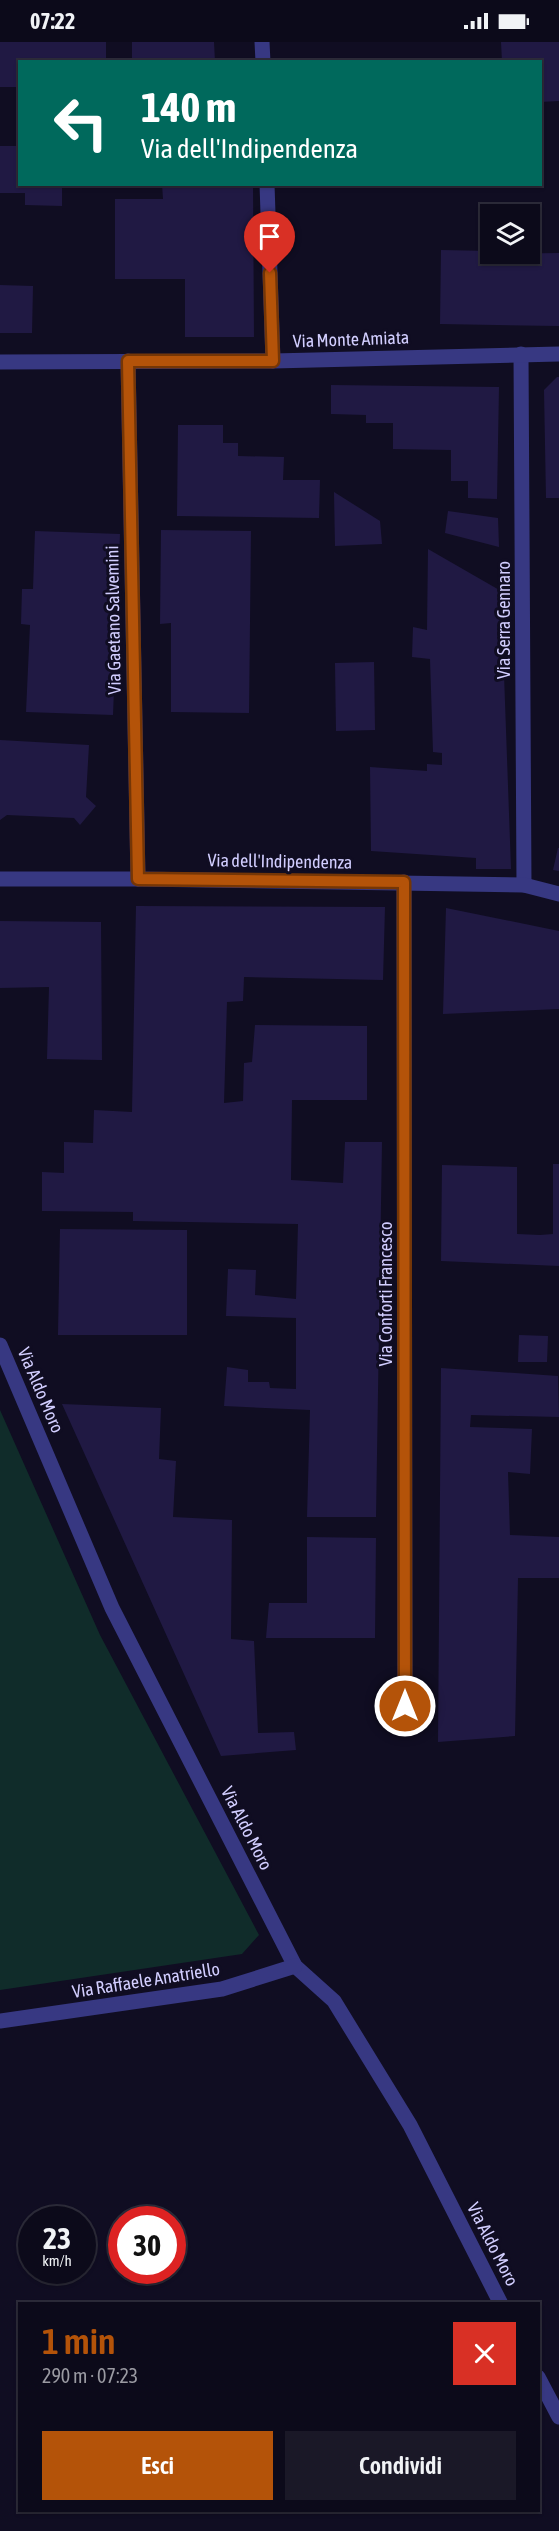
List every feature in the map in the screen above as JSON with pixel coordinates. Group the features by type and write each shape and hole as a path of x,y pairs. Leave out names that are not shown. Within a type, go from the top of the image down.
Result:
{"street":[{"path":"262,42 263,60"},
{"path":"267,186 273,361"},
{"name":"Via Serra Gennaro","path":"521,354 524,885"},
{"name":"Via Monte Amiata","path":"0,362 273,361 559,354"},
{"name":"Via Gaetano Salvemini","path":"128,361 138,879"},
{"name":"Via dell'Indipendenza","path":"0,879 524,885 559,894"},
{"name":"Via Conforti Francesco","path":"404,882 405,1706"},
{"name":"Via Aldo Moro","path":"0,1345 112,1608 295,1966 334,2001 398,2106 500,2302"},
{"name":"Via Raffaele Anatriello","path":"0,2021 222,1989 295,1966"},
{"path":"540,2381 559,2417"}],"green space":[{"path":"0,1410 100,1635 259,1935 242,1954 0,1990"}],"building":[{"path":"0,42 106,42 106,60 18,60 18,87 0,87"},
{"path":"132,42 214,42 215,60 132,60"},
{"path":"501,42 559,42 559,101 542,102 542,60 502,60"},
{"path":"0,146 18,146 18,186 62,186 62,206 25,205 25,193 0,193"},
{"path":"162,186 253,186 254,337 185,337 185,279 115,279 115,199 163,199"},
{"path":"441,250 480,251 480,264 540,264 540,253 559,253 559,326 440,324"},
{"path":"0,285 33,286 32,333 0,333"},
{"path":"559,377 559,498 546,498 544,390"},
{"path":"331,385 499,387 497,499 468,498 468,481 451,481 451,450 393,449 393,423 366,423 366,415 331,414"},
{"path":"178,425 223,425 223,443 238,443 238,456 284,457 283,480 320,480 319,518 177,516"},
{"path":"334,492 380,521 382,544 335,546"},
{"path":"448,511 498,518 499,547 445,533"},
{"path":"161,530 251,531 249,713 171,712 171,623 160,624"},
{"path":"35,531 120,534 113,715 26,712 30,625 21,624 22,589 33,589"},
{"path":"428,549 501,591 511,869 476,869 476,858 371,851 370,767 427,771 427,764 442,765 442,753 433,752 430,659 412,657 413,627 427,630"},
{"path":"374,662 375,730 336,731 335,663"},
{"path":"0,740 89,745 86,797 96,806 80,825 74,818 7,815 0,820"},
{"path":"559,848 559,871 553,870"},
{"path":"136,906 385,907 383,980 244,977 243,1001 227,1002 224,1103 243,1101 244,1063 252,1062 255,1025 367,1026 367,1100 292,1100 291,1180 343,1183 345,1142 382,1142 376,1517 307,1517 310,1410 224,1406 227,1367 248,1370 248,1382 269,1382 270,1388 296,1389 296,1318 226,1316 228,1269 256,1270 255,1295 296,1299 298,1224 133,1221 133,1212 42,1211 42,1172 64,1173 64,1142 93,1143 94,1110 132,1112"},
{"path":"446,908 559,931 559,1009 443,1014"},
{"path":"0,921 101,922 102,1060 47,1059 49,987 0,988"},
{"path":"553,1164 559,1164 559,1266 441,1261 442,1165 517,1167 517,1234 540,1235 553,1234"},
{"path":"60,1229 187,1230 187,1335 58,1335"},
{"path":"519,1335 548,1336 547,1362 518,1362"},
{"path":"441,1368 558,1376 559,1417 471,1415 470,1427 532,1429 530,1474 508,1472 510,1535 559,1537 559,1578 518,1578 515,1736 438,1742"},
{"path":"62,1404 161,1408 159,1459 176,1461 173,1517 232,1520 231,1639 254,1641 258,1733 294,1732 296,1750 221,1756"},
{"path":"307,1537 376,1538 375,1638 266,1638 269,1603 307,1603"}],"route":[{"path":"270,273 273,361 128,361 138,879 404,882 405,1706"}]}
